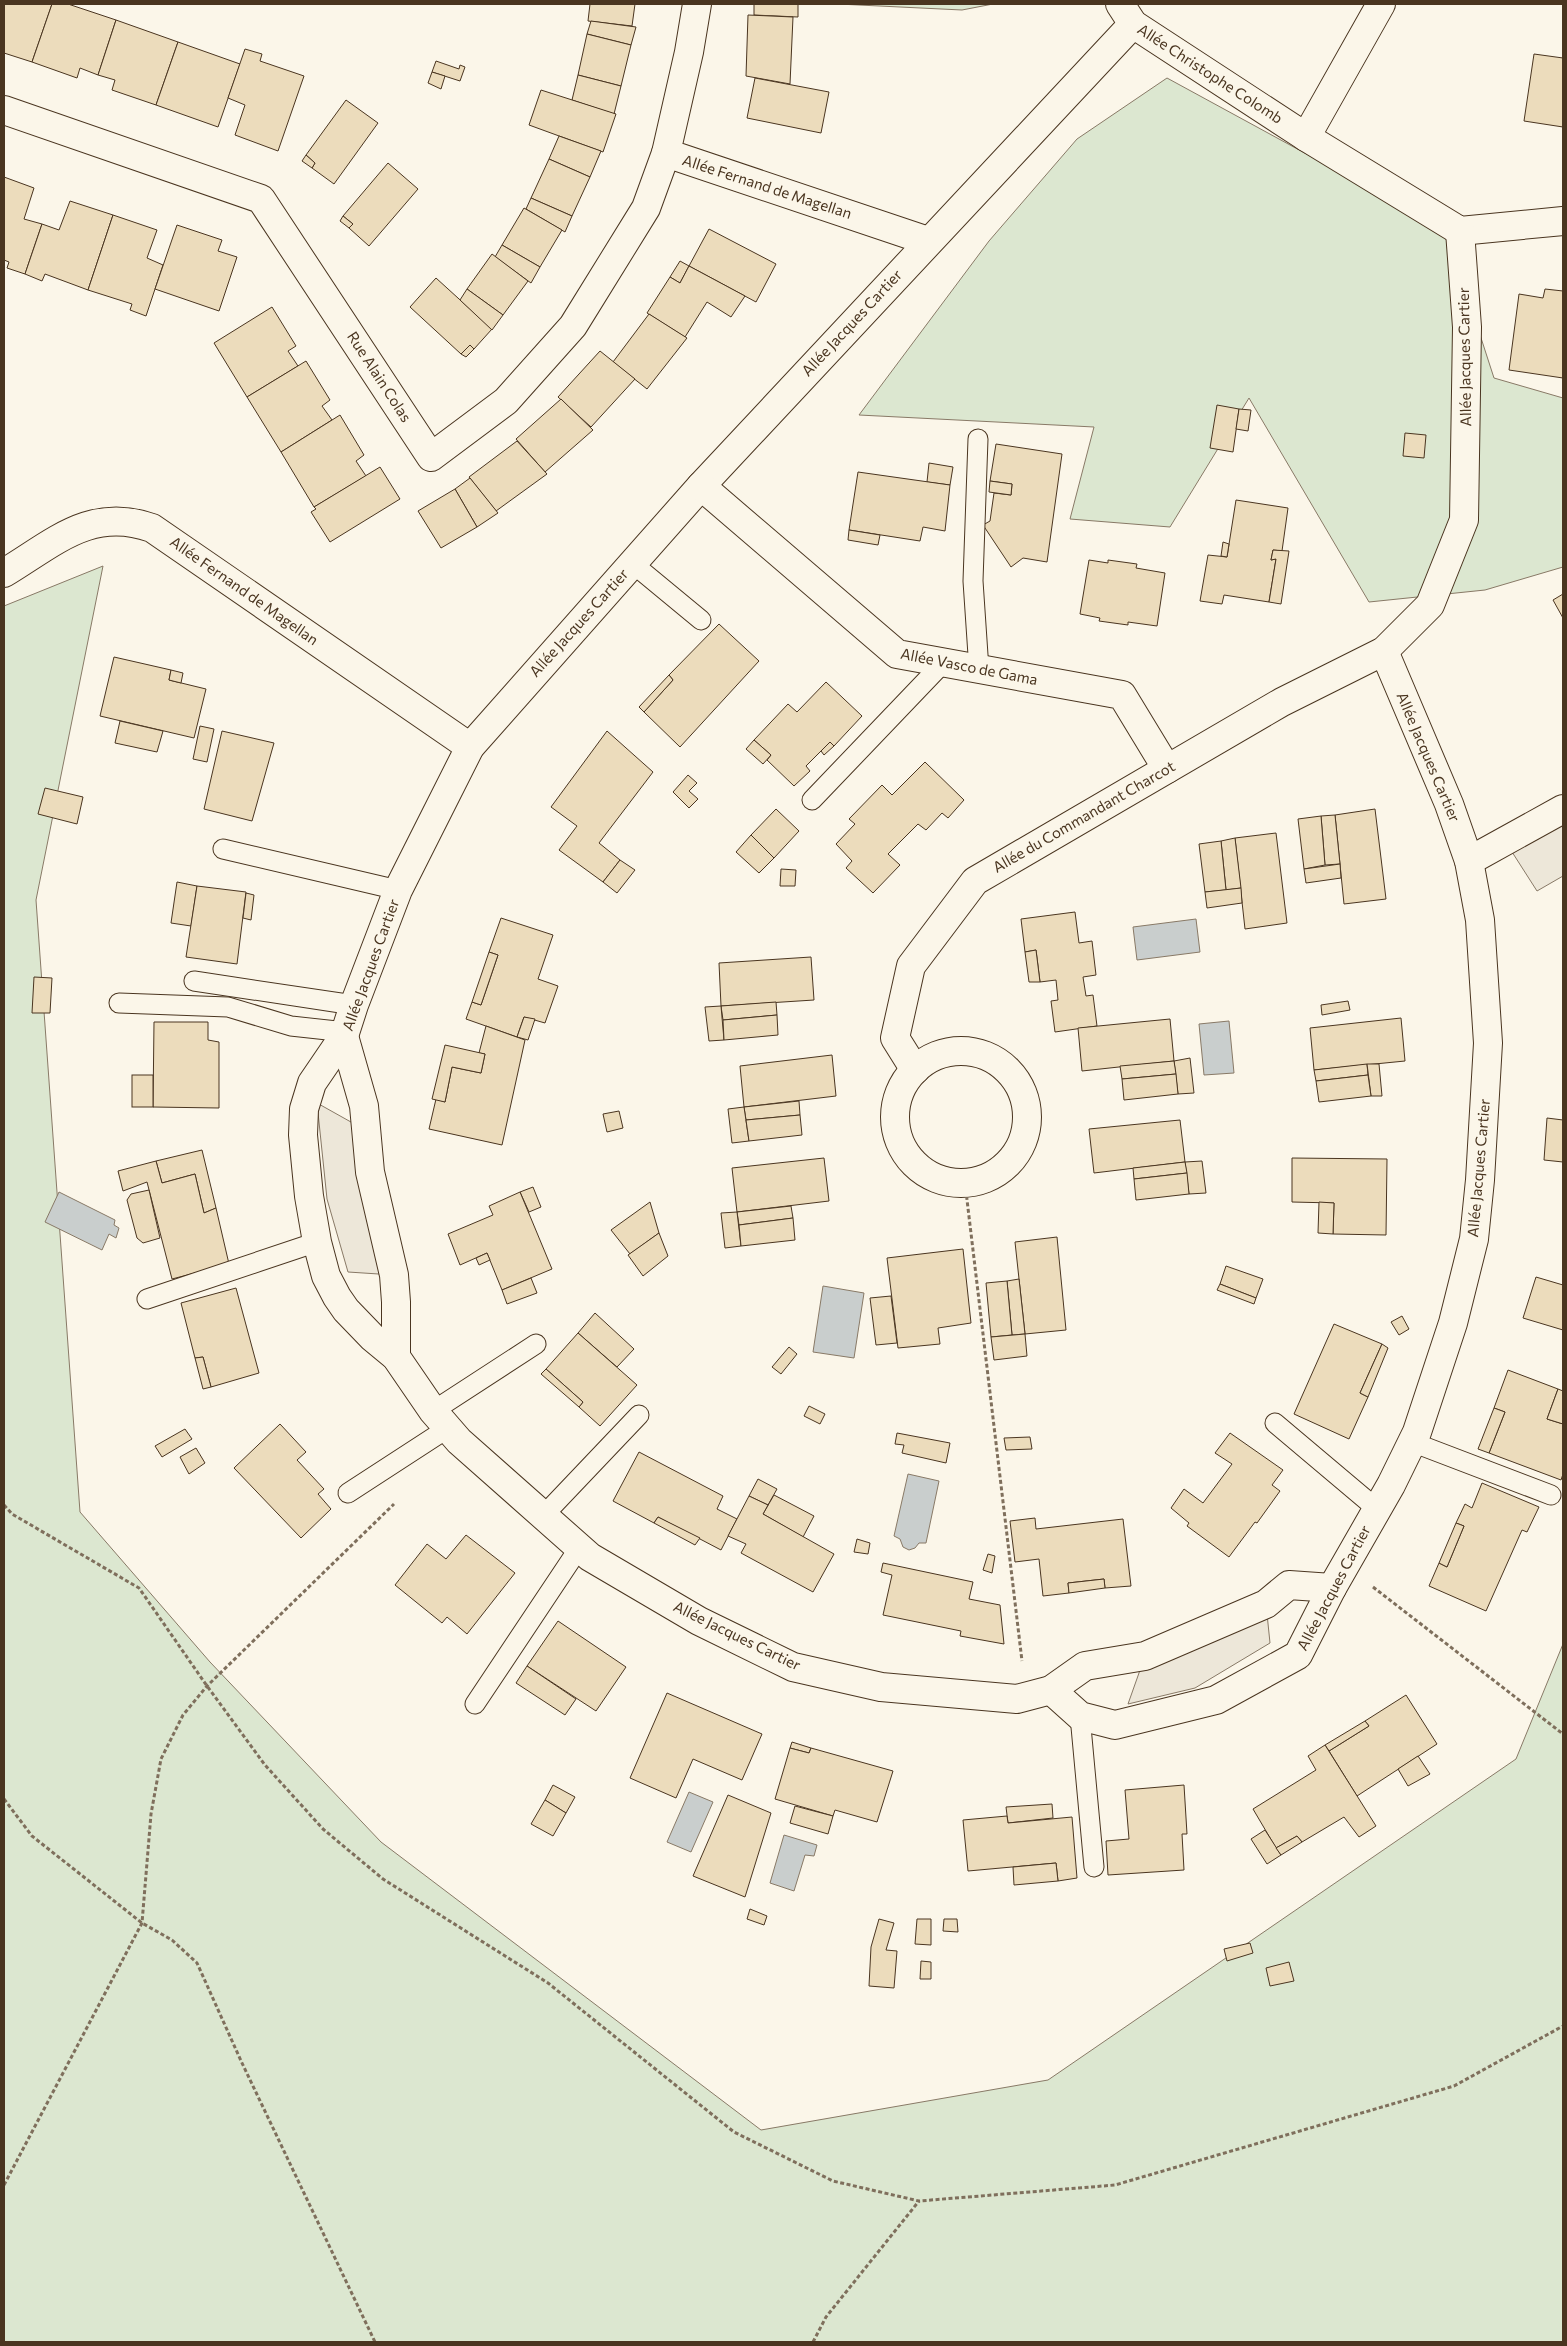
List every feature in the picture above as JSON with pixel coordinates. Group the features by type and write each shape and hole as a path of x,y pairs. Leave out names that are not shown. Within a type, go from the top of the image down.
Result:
{"street":[{"name":"Allée Fernand de Magellan","path":"696,4 678,104 666,153 928,241"},
{"path":"1306,137 1381,4"},
{"name":"Allée Christophe Colomb","path":"1127,14 1306,137 1460,231"},
{"name":"Allée Jacques Cartier","path":"1127,14 928,241 700,486 470,747 398,890 354,1005 345,1034 312,1083 304,1109 303,1135 309,1196 317,1242 326,1276 346,1310 373,1338 396,1357 440,1420 473,1454 590,1557 699,1621 793,1667 881,1687 1017,1699 1039,1694 1080,1716 1115,1725 1216,1700 1298,1655 1412,1442 1453,1322 1474,1239 1480,1180 1488,1043 1480,920 1469,861 1449,804 1384,651 1430,605 1464,520 1467,328 1460,231"},
{"name":"Rue Alain Colas","path":"4,110 261,199 431,457 506,401 573,326 646,208 666,153"},
{"path":"1460,231 1563,222"},
{"name":"Allée Vasco de Gama","path":"700,486 897,654 1122,695 1167,768"},
{"name":"Allée Fernand de Magellan","path":"4,573 83,526 92,523 118,520 135,522 152,528 470,747"},
{"name":"Allée du Commandant Charcot","path":"915,1070 895,1038 911,966 975,881 1282,702 1384,651"},
{"path":"1469,861 1563,809"},
{"path":"345,1034 364,1106 370,1172 395,1285 396,1357"},
{"path":"952,1051 974,1052 994,1059 1010,1072 1022,1090 1028,1111 1026,1132 1018,1151 1004,1168 986,1178 965,1183 942,1180 922,1170 906,1154 897,1133 895,1110 901,1088 915,1070 932,1057 952,1051"},
{"path":"346,1310 362,1312 376,1310 386,1305 395,1285"},
{"path":"1039,1694 1086,1666 1145,1656 1266,1604 1289,1585 1339,1576"}],"lane":[{"path":"978,439 973,581 979,670"},
{"path":"632,563 701,620"},
{"path":"812,800 942,663"},
{"path":"223,848 398,890"},
{"path":"194,981 354,1005"},
{"path":"119,1003 228,1007 291,1026 345,1034"},
{"path":"147,1300 317,1242"},
{"path":"348,1493 536,1344"},
{"path":"543,1516 638,1415"},
{"path":"1275,1423 1377,1509"},
{"path":"1412,1442 1551,1495"},
{"path":"475,1704 579,1548"},
{"path":"1080,1716 1094,1867"}],"path":[{"path":"965,1183 1039,1694"},
{"path":"4,2185 142,1923 152,1814 161,1759 183,1715 207,1686 398,1501"},
{"path":"4,1505 12,1514 139,1588 265,1765 323,1829 383,1879 548,1983 734,2132 833,2181 919,2201 1115,2185 1454,2086 1563,2026"},
{"path":"1339,1576 1563,1734"},
{"path":"4,1799 32,1836 142,1923 172,1940 197,1963 242,2063 375,2342"},
{"path":"813,2342 826,2317 919,2201"}],"green space":[{"path":"838,4 993,4 962,10"},
{"path":"1167,78 1446,230 1494,378 1563,398 1563,567 1485,590 1369,602 1249,398 1170,527 1070,519 1094,427 859,415 989,241 1077,139"},
{"path":"103,566 36,900 80,1512 210,1662 381,1842 761,2130 1048,2080 1516,1759 1563,1644 1563,2342 4,2342 4,606"}],"shaded area":[{"path":"1563,809 1563,876 1537,891 1505,841"},
{"path":"1196,919 1200,952 1137,960 1133,927"},
{"path":"1229,1021 1234,1073 1204,1075 1199,1024"},
{"path":"317,1103 367,1131 394,1275 348,1272 327,1199"},
{"path":"59,1192 115,1220 114,1225 119,1228 116,1238 109,1234 102,1250 45,1222"},
{"path":"823,1286 864,1293 854,1358 813,1352"},
{"path":"908,1474 939,1481 926,1543 919,1543 915,1548 909,1550 903,1547 900,1539 894,1536"},
{"path":"1266,1604 1270,1643 1195,1688 1128,1704 1145,1656"},
{"path":"689,1792 713,1802 691,1852 667,1842"},
{"path":"784,1835 817,1845 814,1856 805,1855 794,1891 770,1883"}],"building":[{"path":"4,4 52,4 32,62 4,53"},
{"path":"52,4 68,4 116,20 98,75 80,68 77,78 32,62"},
{"path":"590,4 635,4 632,26 588,21"},
{"path":"754,4 798,4 798,17 754,15"},
{"path":"748,15 793,17 790,84 746,76"},
{"path":"116,20 178,42 156,105 112,90 115,80 98,75"},
{"path":"591,21 636,27 631,45 587,34"},
{"path":"587,34 631,45 621,86 578,75"},
{"path":"178,42 240,64 218,127 156,105"},
{"path":"245,49 262,54 260,61 304,76 278,151 235,135 245,105 228,98"},
{"path":"1534,54 1563,58 1563,127 1524,121"},
{"path":"436,61 459,69 460,65 465,67 460,81 432,72"},
{"path":"432,72 445,76 441,89 428,83"},
{"path":"578,75 621,86 614,114 572,100"},
{"path":"755,78 829,92 821,133 747,118"},
{"path":"541,90 616,114 603,152 529,125"},
{"path":"346,100 378,123 334,184 312,168 315,163 306,155"},
{"path":"559,136 601,151 590,177 549,159"},
{"path":"306,155 315,163 312,168 302,161"},
{"path":"549,159 590,177 572,216 531,198"},
{"path":"388,163 418,189 369,246 349,228 353,224 343,216"},
{"path":"4,177 34,188 24,219 42,224 25,274 7,268 9,262 4,260"},
{"path":"531,198 572,216 565,232 526,209"},
{"path":"70,201 113,215 88,290 45,274 42,281 25,274 42,224 59,230"},
{"path":"524,208 562,230 540,267 502,245"},
{"path":"113,215 157,230 147,258 163,265 146,316 130,310 132,304 88,290"},
{"path":"343,216 353,224 349,228 340,221"},
{"path":"177,225 222,240 218,251 237,257 219,311 155,289"},
{"path":"709,229 776,264 756,302 689,266"},
{"path":"502,245 540,267 531,283 495,257"},
{"path":"492,254 528,281 503,315 467,289"},
{"path":"680,261 689,266 680,283 670,277"},
{"path":"689,266 745,296 731,317 707,302 685,337 647,313 670,277 680,283"},
{"path":"436,278 492,329 474,349 470,345 461,354 410,307"},
{"path":"467,289 503,315 492,330 460,300"},
{"path":"1545,289 1563,291 1563,378 1509,370 1519,294 1543,298"},
{"path":"272,307 296,346 288,351 298,366 247,397 214,343"},
{"path":"649,314 687,338 647,389 613,362"},
{"path":"470,345 474,349 466,357 461,354"},
{"path":"600,351 635,379 591,427 558,397"},
{"path":"306,361 330,400 322,406 332,420 281,452 247,397"},
{"path":"561,399 593,430 545,472 516,439"},
{"path":"1217,405 1239,409 1233,452 1210,448"},
{"path":"1239,409 1251,410 1248,431 1236,429"},
{"path":"340,415 364,455 356,461 366,476 314,507 281,452"},
{"path":"1405,433 1426,435 1424,458 1403,456"},
{"path":"517,441 547,474 496,511 469,477"},
{"path":"996,444 1062,454 1047,562 1023,558 1011,567 983,525 990,521 994,493 1011,495 1012,484 990,481"},
{"path":"929,463 953,467 950,485 927,482"},
{"path":"380,467 400,499 330,542 311,512 316,509 314,507"},
{"path":"858,472 950,485 945,531 923,527 920,541 849,530"},
{"path":"470,478 498,513 477,527 455,489"},
{"path":"990,481 1012,484 1011,495 989,492"},
{"path":"455,489 477,527 441,548 418,511"},
{"path":"1236,500 1288,508 1282,551 1273,550 1271,560 1276,559 1269,602 1224,595 1222,604 1200,601 1208,555 1227,557"},
{"path":"849,530 880,535 878,545 848,540"},
{"path":"1223,542 1229,544 1227,557 1221,556"},
{"path":"1273,550 1289,551 1281,604 1269,602 1276,559 1271,560"},
{"path":"1089,560 1108,563 1108,560 1137,564 1136,568 1165,573 1157,626 1099,621 1100,618 1080,614"},
{"path":"1563,594 1563,618 1553,600"},
{"path":"719,624 759,661 680,747 644,712 673,680 669,675"},
{"path":"114,657 171,670 169,680 206,689 194,738 100,716"},
{"path":"171,670 183,673 181,683 169,680"},
{"path":"669,675 673,680 644,712 639,707"},
{"path":"826,682 862,716 834,746 830,742 806,766 810,771 794,786 767,760 771,755 754,740 788,704 797,712"},
{"path":"120,721 163,731 157,752 115,743"},
{"path":"200,726 214,729 207,762 193,759"},
{"path":"222,731 274,743 252,821 204,809"},
{"path":"607,731 653,772 599,843 620,860 603,882 559,850 577,826 551,807"},
{"path":"754,740 771,755 763,764 746,749"},
{"path":"830,742 834,746 824,755 821,751"},
{"path":"925,762 964,800 948,818 942,813 926,830 918,824 888,854 900,865 873,893 846,868 852,861 836,844 855,824 849,819 882,785 892,795"},
{"path":"688,775 697,783 689,791 698,799 689,808 673,792"},
{"path":"45,788 83,797 77,824 38,814"},
{"path":"776,809 799,831 774,858 751,835"},
{"path":"1375,809 1386,899 1344,904 1335,815"},
{"path":"1335,815 1340,864 1325,865 1321,816"},
{"path":"1321,816 1325,865 1304,869 1298,819"},
{"path":"1276,833 1287,923 1245,929 1235,838"},
{"path":"751,835 774,858 759,873 736,852"},
{"path":"1235,838 1241,888 1226,890 1221,841"},
{"path":"1221,841 1226,890 1205,892 1199,844"},
{"path":"620,860 635,870 617,893 603,882"},
{"path":"1340,864 1341,878 1306,883 1304,869"},
{"path":"781,869 796,870 795,886 780,886"},
{"path":"177,882 197,886 191,926 171,923"},
{"path":"197,886 246,892 237,964 186,957"},
{"path":"1241,888 1242,903 1207,908 1205,892"},
{"path":"246,893 254,895 251,920 243,918"},
{"path":"1075,912 1079,943 1092,941 1096,975 1083,977 1086,996 1093,995 1097,1026 1055,1032 1051,1001 1058,1000 1056,980 1040,982 1036,950 1025,952 1021,919"},
{"path":"501,918 553,935 538,979 558,986 545,1023 524,1017 517,1037 466,1019 472,1002 481,1005 498,955 489,952"},
{"path":"1036,950 1040,982 1029,982 1025,952"},
{"path":"489,952 498,955 481,1005 472,1002"},
{"path":"811,957 814,1000 721,1006 719,963"},
{"path":"34,977 52,978 50,1013 32,1013"},
{"path":"1348,1001 1350,1010 1322,1015 1321,1005"},
{"path":"776,1002 777,1015 723,1020 721,1006"},
{"path":"721,1006 724,1040 709,1041 705,1007"},
{"path":"777,1015 778,1035 724,1040 723,1020"},
{"path":"524,1017 535,1019 528,1040 517,1037"},
{"path":"1401,1018 1405,1061 1314,1070 1310,1028"},
{"path":"1170,1019 1174,1061 1082,1071 1078,1028"},
{"path":"154,1022 208,1022 208,1040 219,1042 219,1108 153,1107"},
{"path":"486,1026 525,1040 502,1145 429,1129 436,1099 445,1102 452,1067 481,1073 485,1054 479,1053"},
{"path":"445,1045 485,1054 481,1073 452,1067 445,1102 432,1099"},
{"path":"832,1055 836,1096 744,1107 740,1066"},
{"path":"1190,1058 1194,1093 1178,1094 1174,1061"},
{"path":"1174,1061 1176,1074 1122,1079 1120,1066"},
{"path":"1367,1064 1368,1075 1316,1081 1314,1070"},
{"path":"1367,1064 1379,1064 1382,1096 1371,1096"},
{"path":"1176,1074 1178,1094 1124,1100 1122,1079"},
{"path":"132,1075 153,1075 153,1107 132,1107"},
{"path":"1368,1075 1371,1096 1319,1102 1316,1081"},
{"path":"799,1101 800,1115 746,1120 744,1107"},
{"path":"744,1107 749,1141 732,1143 728,1109"},
{"path":"619,1111 623,1128 607,1132 603,1114"},
{"path":"800,1115 802,1135 749,1141 746,1120"},
{"path":"1547,1118 1563,1120 1563,1162 1544,1160"},
{"path":"1180,1120 1185,1162 1094,1173 1089,1129"},
{"path":"202,1150 216,1208 204,1213 195,1174 162,1183 156,1161"},
{"path":"824,1158 829,1201 737,1212 732,1168"},
{"path":"1292,1158 1387,1159 1386,1235 1333,1234 1334,1203 1292,1202"},
{"path":"156,1161 162,1183 195,1174 204,1213 216,1208 229,1264 172,1279 147,1182 123,1191 118,1171"},
{"path":"1202,1161 1206,1193 1189,1194 1185,1162"},
{"path":"1185,1162 1187,1173 1134,1179 1133,1168"},
{"path":"1187,1173 1189,1194 1136,1200 1134,1179"},
{"path":"533,1187 541,1207 529,1212 520,1192"},
{"path":"149,1190 160,1238 143,1243 137,1238 127,1200 131,1194"},
{"path":"520,1192 552,1269 502,1290 487,1253 460,1265 448,1234 493,1215 489,1206"},
{"path":"650,1202 659,1233 630,1254 611,1230"},
{"path":"1319,1202 1334,1203 1333,1234 1318,1233"},
{"path":"791,1206 793,1218 739,1225 737,1212"},
{"path":"737,1212 741,1246 725,1248 721,1213"},
{"path":"793,1218 795,1240 741,1246 739,1225"},
{"path":"659,1233 668,1256 643,1276 628,1255"},
{"path":"1057,1237 1066,1330 1025,1334 1015,1242"},
{"path":"963,1249 971,1323 938,1328 940,1344 898,1348 887,1258"},
{"path":"487,1253 490,1260 479,1265 476,1258"},
{"path":"1226,1266 1263,1279 1256,1298 1220,1284"},
{"path":"1536,1277 1563,1285 1563,1330 1523,1318"},
{"path":"531,1278 537,1293 507,1304 502,1290"},
{"path":"1019,1279 1025,1334 1012,1335 1007,1281"},
{"path":"1007,1281 1012,1335 991,1337 986,1283"},
{"path":"1220,1284 1256,1298 1254,1304 1217,1290"},
{"path":"236,1288 259,1373 211,1387 203,1357 195,1358 181,1303"},
{"path":"891,1296 897,1343 876,1345 870,1298"},
{"path":"595,1313 634,1349 617,1367 578,1333"},
{"path":"1402,1316 1409,1329 1399,1335 1391,1322"},
{"path":"1334,1324 1382,1344 1360,1393 1368,1397 1349,1439 1294,1414"},
{"path":"578,1333 637,1385 600,1426 579,1407 583,1402 546,1369"},
{"path":"1025,1334 1027,1356 994,1360 991,1337"},
{"path":"1382,1344 1388,1348 1368,1397 1360,1393"},
{"path":"789,1347 797,1354 781,1374 772,1367"},
{"path":"203,1357 211,1387 203,1389 195,1358"},
{"path":"546,1369 583,1402 579,1407 541,1374"},
{"path":"1508,1370 1558,1389 1547,1419 1563,1424 1563,1474 1561,1480 1489,1453 1505,1412 1494,1408"},
{"path":"1558,1389 1563,1391 1563,1424 1547,1419"},
{"path":"809,1406 825,1414 820,1424 804,1416"},
{"path":"1494,1408 1505,1412 1489,1453 1478,1449"},
{"path":"280,1424 306,1452 297,1460 324,1489 318,1494 331,1509 301,1538 234,1468"},
{"path":"185,1429 192,1439 162,1457 155,1446"},
{"path":"897,1433 950,1443 946,1463 902,1453 904,1445 895,1444"},
{"path":"1230,1433 1283,1470 1272,1485 1280,1491 1229,1557 1187,1526 1189,1523 1171,1508 1184,1489 1203,1503 1232,1464 1215,1453"},
{"path":"1030,1437 1032,1449 1006,1450 1004,1438"},
{"path":"196,1448 205,1463 189,1474 180,1457"},
{"path":"639,1452 723,1496 717,1509 737,1519 721,1550 658,1517 654,1523 613,1501"},
{"path":"758,1479 777,1489 768,1505 749,1496"},
{"path":"1482,1483 1539,1507 1527,1532 1522,1530 1486,1611 1429,1586 1439,1563 1447,1567 1464,1526 1456,1523 1465,1504 1472,1508"},
{"path":"774,1495 814,1516 803,1537 763,1514"},
{"path":"749,1496 768,1505 763,1514 834,1554 813,1592 741,1553 746,1544 728,1536"},
{"path":"658,1517 700,1538 695,1545 654,1523"},
{"path":"1035,1518 1036,1529 1123,1519 1131,1586 1105,1588 1104,1579 1068,1583 1069,1593 1043,1596 1039,1559 1015,1562 1010,1521"},
{"path":"1456,1523 1464,1526 1447,1567 1439,1563"},
{"path":"466,1535 515,1573 467,1634 447,1617 442,1623 395,1585 427,1544 446,1559"},
{"path":"857,1539 870,1543 868,1554 854,1552"},
{"path":"988,1554 995,1556 992,1573 983,1570"},
{"path":"883,1563 973,1582 969,1599 1000,1605 1004,1644 960,1636 961,1631 883,1615 892,1575 881,1572"},
{"path":"1104,1579 1105,1588 1069,1593 1068,1583"},
{"path":"558,1621 626,1667 596,1711 527,1666"},
{"path":"527,1666 576,1699 565,1715 516,1683"},
{"path":"667,1693 762,1734 742,1780 693,1759 676,1798 630,1778"},
{"path":"1406,1695 1437,1744 1357,1796 1329,1751 1369,1726 1365,1721"},
{"path":"1365,1721 1369,1726 1329,1751 1325,1745"},
{"path":"792,1742 811,1748 809,1753 790,1748"},
{"path":"1325,1745 1376,1826 1359,1837 1344,1817 1302,1842 1297,1836 1276,1848 1253,1809 1316,1770 1308,1756"},
{"path":"790,1748 809,1753 811,1748 893,1771 877,1822 835,1810 833,1816 775,1799"},
{"path":"1418,1756 1430,1774 1408,1786 1398,1769"},
{"path":"553,1785 575,1797 566,1813 545,1800"},
{"path":"1184,1785 1187,1834 1182,1834 1184,1870 1108,1875 1106,1841 1129,1839 1125,1790"},
{"path":"728,1795 771,1813 745,1897 693,1876"},
{"path":"545,1800 566,1813 553,1836 531,1824"},
{"path":"1052,1804 1053,1818 1008,1823 1006,1807"},
{"path":"795,1806 833,1816 828,1834 790,1823"},
{"path":"1007,1816 1008,1823 1072,1817 1077,1878 1058,1881 1056,1863 968,1871 963,1820"},
{"path":"1265,1830 1281,1855 1267,1864 1251,1839"},
{"path":"1297,1836 1302,1842 1281,1855 1276,1848"},
{"path":"1056,1863 1058,1881 1014,1885 1013,1867"},
{"path":"750,1909 767,1916 764,1925 747,1919"},
{"path":"879,1919 894,1923 886,1950 897,1951 894,1988 869,1986 871,1947"},
{"path":"917,1919 931,1919 931,1945 915,1944"},
{"path":"944,1919 957,1919 958,1932 943,1931"},
{"path":"1250,1943 1253,1953 1227,1961 1224,1949"},
{"path":"921,1961 931,1962 931,1979 920,1979"},
{"path":"1289,1962 1294,1981 1270,1986 1266,1968"}]}
